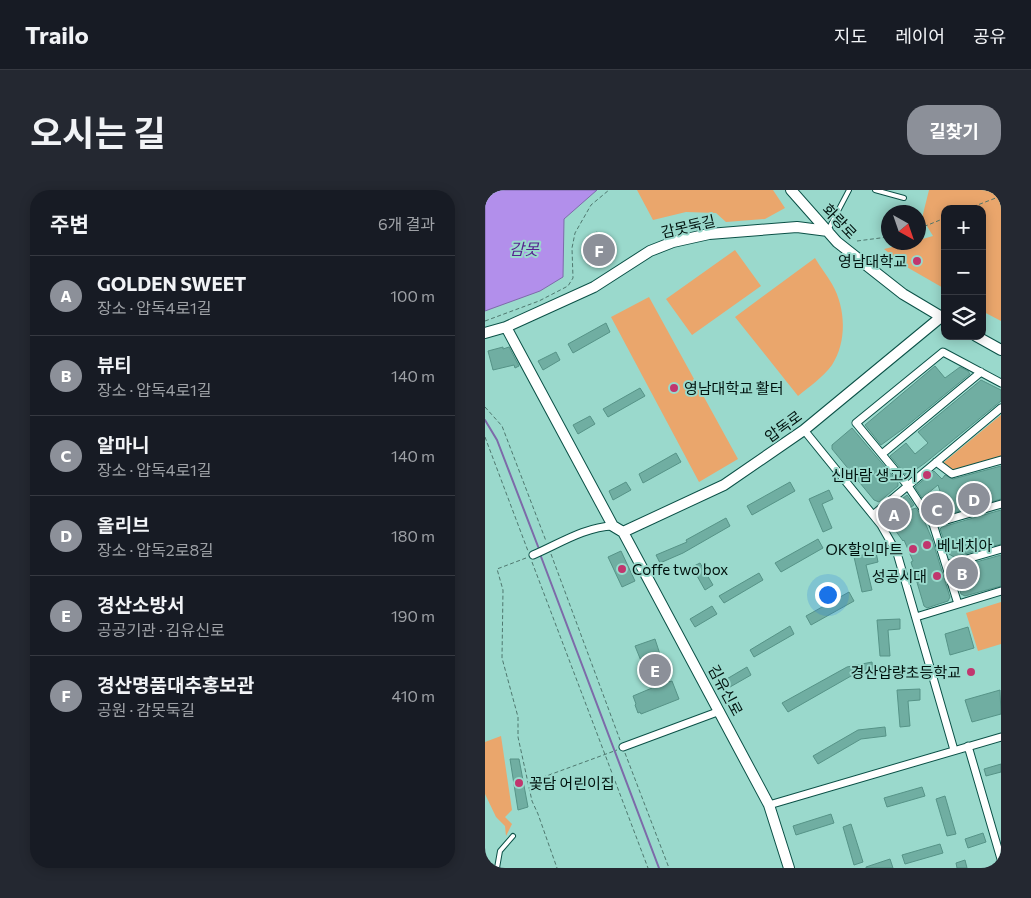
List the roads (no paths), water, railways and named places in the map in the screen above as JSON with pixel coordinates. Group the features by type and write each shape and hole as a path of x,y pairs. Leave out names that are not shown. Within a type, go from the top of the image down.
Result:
{"street":[{"name":"화랑로","path":"791,190 837,242 903,294 941,317"},
{"name":"감못둑길","path":"485,333 506,327 594,287 650,251 673,242 709,234 797,227 828,231"},
{"name":"압독로","path":"623,532 724,485 804,430 941,320"},
{"path":"506,327 613,526 623,532"},
{"path":"983,340 1001,350"},
{"path":"959,604 933,524 908,486 856,423 943,352 1001,383"},
{"path":"882,454 981,372"},
{"path":"873,515 1001,408"},
{"path":"804,430 881,525 897,553 954,750"},
{"path":"936,462 944,470 952,474 1001,460"},
{"path":"933,524 1001,504"},
{"path":"532,556 547,550 565,538 604,526 613,526"},
{"name":"김유신로","path":"623,532 769,805 789,868"},
{"path":"946,565 1001,549"},
{"path":"916,617 1001,591"},
{"path":"621,748 720,711"},
{"path":"769,805 1001,737"},
{"path":"968,746 1001,859"}],"lane":[{"path":"828,231 849,190"},
{"path":"875,190 904,198"},
{"path":"895,196 897,190"},
{"path":"497,868 500,851 513,836"}],"water":[{"name":"감못","path":"485,190 597,190 564,219 563,277 540,291 485,311"}],"waterway":[{"path":"485,420 497,440 539,549"},
{"path":"540,554 659,868"}],"place":[{"name":"경산명품대추홍보관","path":"599,250"},
{"name":"영남대학교","path":"917,261"},
{"name":"영남대학교 활터","path":"674,388"},
{"name":"신바람 생고기","path":"927,475"},
{"name":"올리브","path":"974,499"},
{"name":"알마니","path":"937,509"},
{"name":"GOLDEN SWEET","path":"894,514"},
{"name":"베네치아","path":"927,545"},
{"name":"OK할인마트","path":"913,549"},
{"name":"Coffe two box","path":"622,569"},
{"name":"뷰티","path":"962,573"},
{"name":"성공시대","path":"937,576"},
{"name":"경산소방서","path":"655,670"},
{"name":"경산압량초등학교","path":"971,672"},
{"name":"꽃담 어린이집","path":"519,783"}]}
